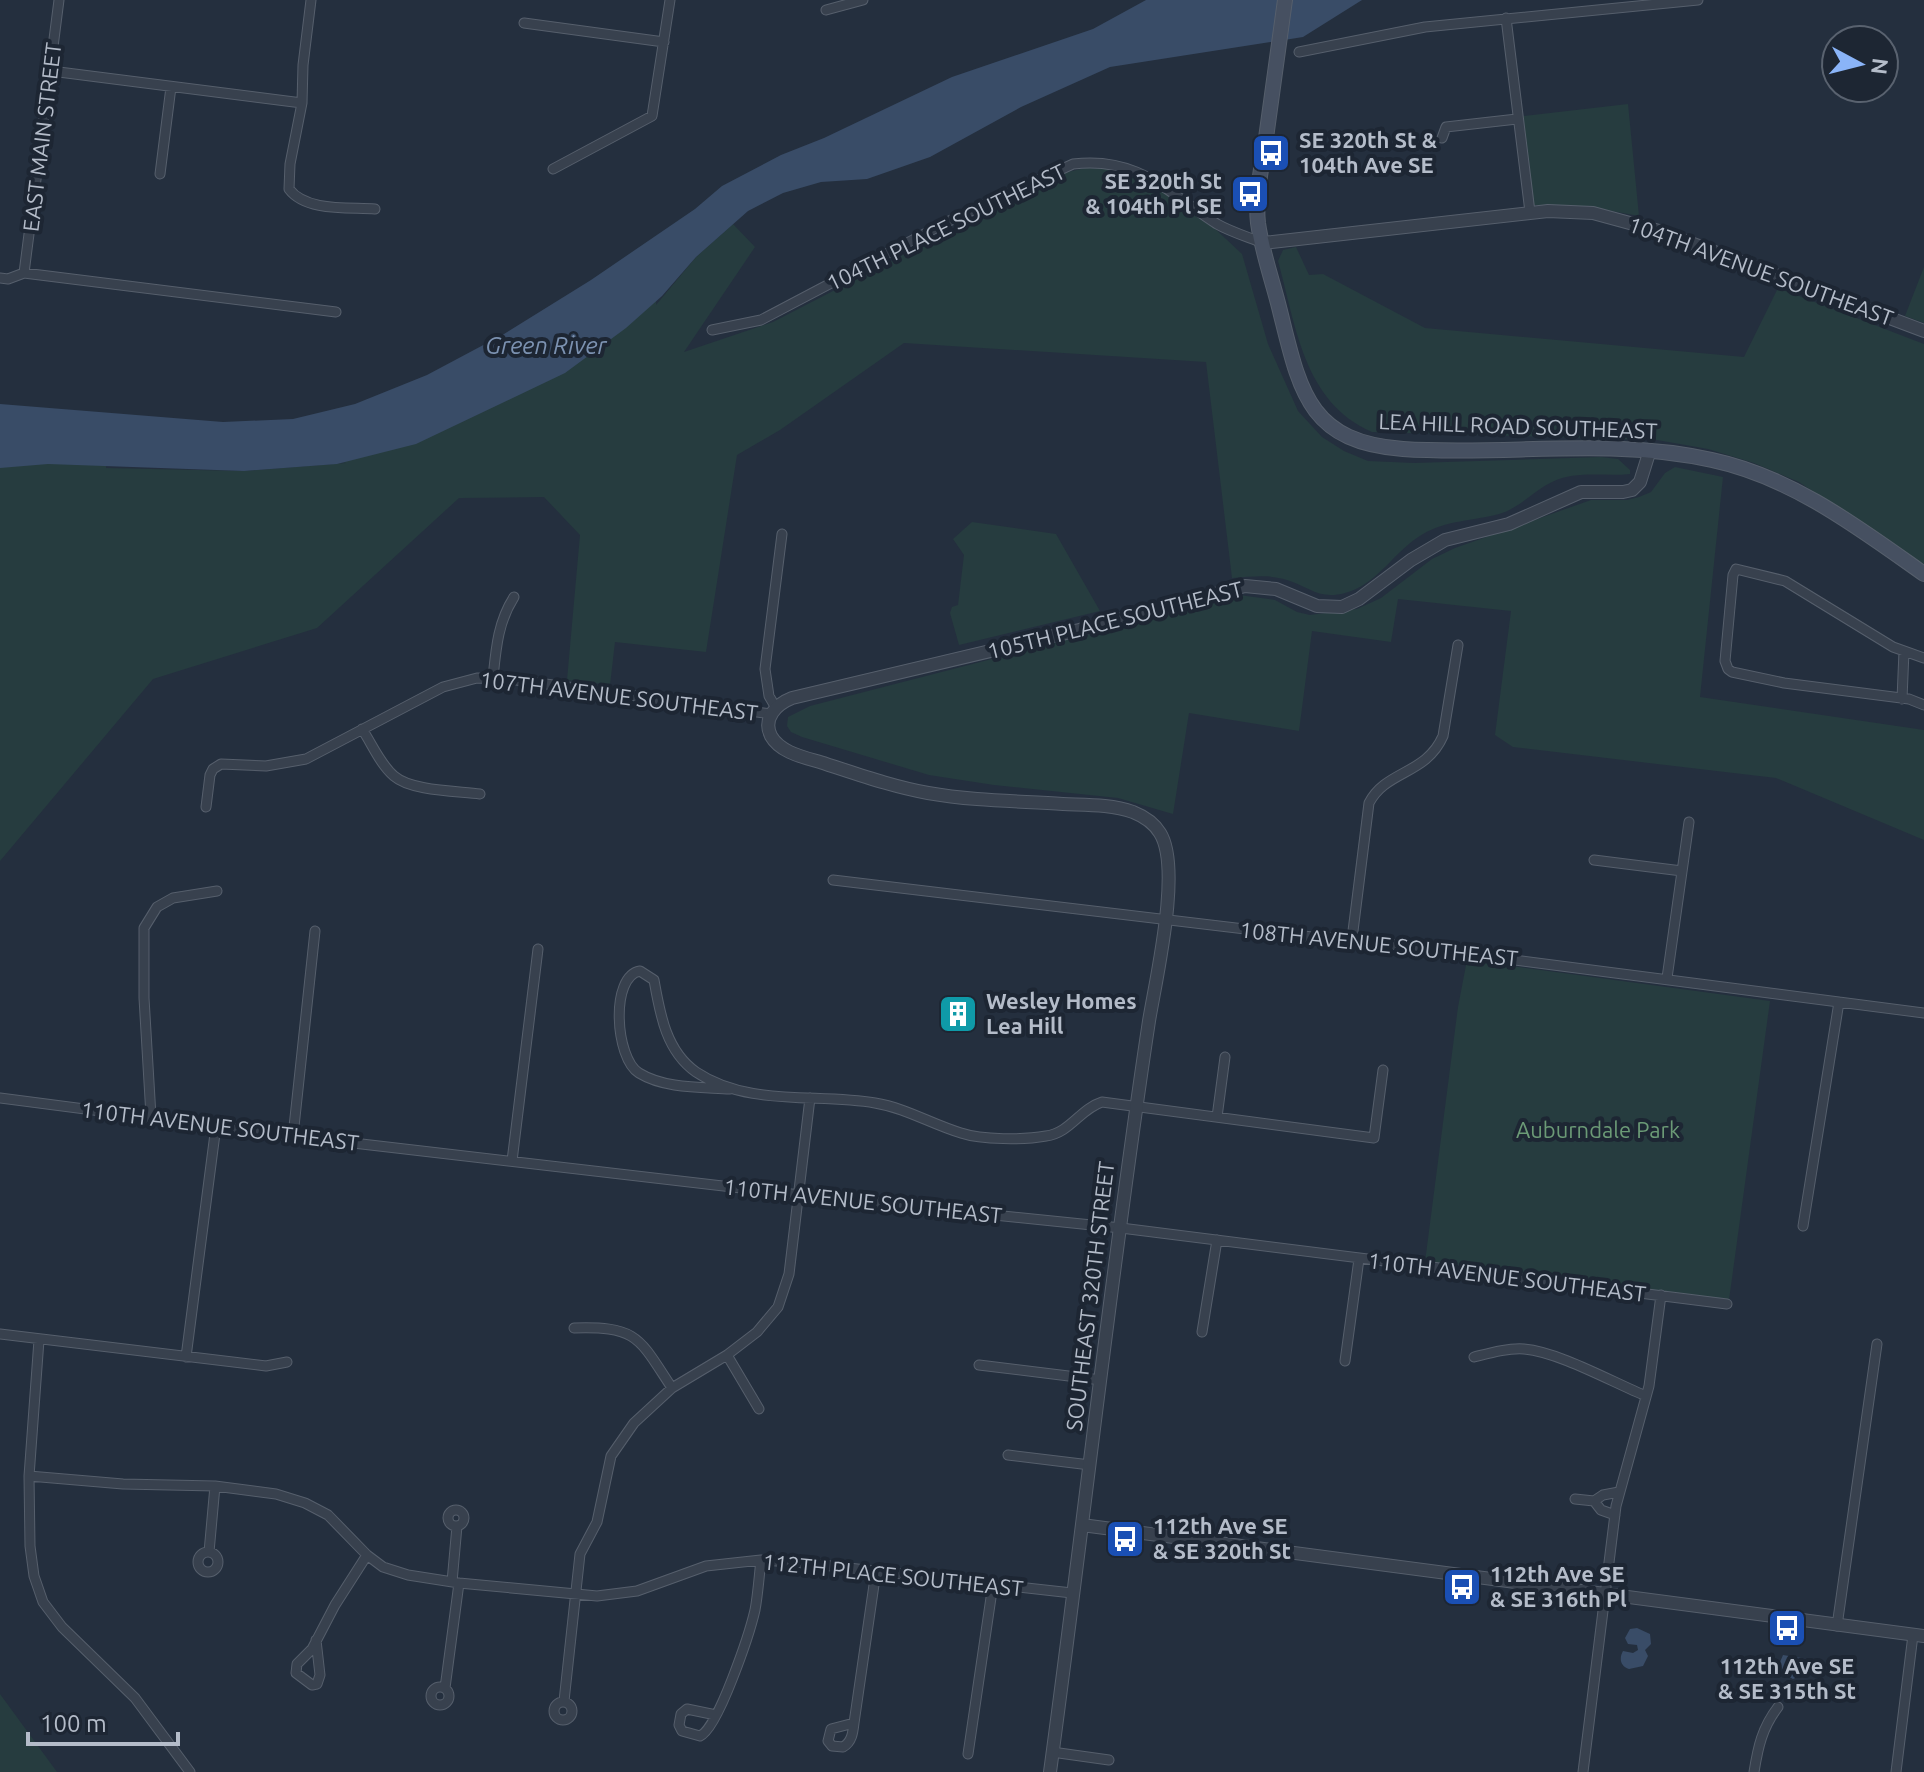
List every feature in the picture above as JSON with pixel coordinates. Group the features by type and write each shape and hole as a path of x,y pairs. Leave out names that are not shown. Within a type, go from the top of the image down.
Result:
{"main road":[{"path":"1263,243 1258,204 1285,0"},
{"name":"LEA HILL ROAD SOUTHEAST","path":"1263,243 1292,360 1307,400 1319,416 1348,437 1364,443 1416,449 1650,450 1734,465 1794,490 1853,524 1924,574"}],"street":[{"name":"EAST MAIN STREET","path":"24,273 59,0"},
{"path":"311,0 302,103 288,180 291,192 319,205 375,209"},
{"path":"553,169 652,116 670,0"},
{"path":"826,10 863,0"},
{"path":"1299,52 1425,27 1698,0"},
{"path":"1506,18 1530,212"},
{"path":"524,23 664,42"},
{"path":"51,71 302,103"},
{"path":"160,174 171,87"},
{"path":"1442,138 1446,127 1517,119"},
{"name":"104TH PLACE SOUTHEAST","path":"712,330 761,320 947,222 1073,164 1095,161 1130,168 1166,187 1219,225 1263,243"},
{"name":"104TH AVENUE SOUTHEAST","path":"1263,243 1530,212 1579,211 1625,220 1924,331"},
{"path":"0,278 8,279 24,273 336,312"},
{"name":"105TH PLACE SOUTHEAST","path":"773,711 784,701 810,693 1079,630 1234,588 1266,587 1308,604 1342,607 1359,599 1411,560 1445,540 1509,524 1581,492 1634,489 1640,482 1650,450"},
{"path":"773,711 765,669 782,534"},
{"path":"1924,658 1893,647 1785,581 1736,569 1733,575 1725,661 1732,672 1924,705"},
{"path":"493,678 498,632 503,613 514,597"},
{"path":"1352,939 1369,803 1389,781 1417,767 1438,747 1443,736 1458,645"},
{"path":"1902,699 1904,651"},
{"name":"107TH AVENUE SOUTHEAST","path":"206,807 211,771 221,764 266,766 297,762 443,687 466,679 493,678 773,711"},
{"name":"SOUTHEAST 320TH STREET","path":"773,711 769,729 781,747 889,784 960,797 1114,808 1138,814 1158,828 1169,855 1165,920 1136,1106 1050,1772"},
{"path":"362,729 386,767 401,781 422,787 480,794"},
{"path":"1667,978 1689,822"},
{"path":"1594,860 1682,871"},
{"name":"108TH AVENUE SOUTHEAST","path":"833,880 1312,937 1352,939 1924,1013"},
{"path":"151,1116 144,998 144,928 157,907 173,898 217,891"},
{"path":"293,1136 315,931"},
{"path":"512,1161 538,949"},
{"path":"730,1089 695,1071 684,1061 666,1030 654,980 640,971 633,972 627,978 620,1023 624,1052 640,1074 674,1084 851,1100 901,1108 949,1129 974,1136 1051,1136 1063,1130 1086,1109 1102,1102 1374,1138 1383,1070"},
{"path":"1803,1226 1839,1002"},
{"path":"1217,1117 1225,1057"},
{"name":"110TH AVENUE SOUTHEAST","path":"0,1098 293,1136 800,1195 1121,1228 1727,1304"},
{"path":"564,1701 580,1554 597,1522 611,1456 634,1423 672,1388 727,1355 763,1326 782,1298 789,1274 810,1098"},
{"path":"186,1357 216,1126"},
{"path":"1202,1332 1217,1240"},
{"path":"1345,1361 1359,1259"},
{"path":"1583,1772 1615,1515 1652,1368 1661,1295"},
{"path":"574,1328 608,1327 629,1335 644,1345 672,1388"},
{"path":"0,1334 266,1366 287,1362"},
{"path":"39,1340 29,1476 30,1546 34,1576 43,1602 62,1627 119,1681 153,1720 190,1772"},
{"path":"1837,1626 1877,1344"},
{"path":"1474,1357 1510,1349 1534,1351 1646,1396"},
{"path":"727,1355 759,1409"},
{"path":"979,1365 1101,1380"},
{"path":"1008,1455 1090,1465"},
{"name":"112TH PLACE SOUTHEAST","path":"29,1476 123,1484 215,1486 276,1494 312,1506 337,1522 379,1564 400,1573 455,1582 576,1595 619,1594 706,1566 761,1560 1072,1593"},
{"path":"209,1552 215,1486"},
{"path":"1575,1499 1594,1501 1603,1495 1619,1492"},
{"path":"1594,1501 1601,1510 1615,1515"},
{"path":"1082,1525 1918,1636 1896,1772"},
{"path":"445,1688 457,1526"},
{"path":"316,1640 367,1555"},
{"path":"716,1715 749,1632 756,1606 761,1560"},
{"path":"854,1723 876,1571"},
{"path":"968,1754 993,1584"},
{"path":"1754,1772 1758,1746 1766,1724 1778,1707"},
{"path":"1052,1752 1109,1760"}],"green space":[{"path":"1628,104 1639,216 1590,207 1534,205 1523,116"},
{"path":"1085,168 1113,169 1155,187 1211,225 1242,254 1268,344 1298,411 1322,437 1344,451 1368,461 1414,463 1601,457 1618,459 1630,470 1630,474 1562,478 1507,511 1432,529 1413,541 1366,583 1345,593 1321,594 1273,577 1232,578 1206,362 904,343 780,430 737,455 706,652 615,642 610,685 567,680 580,535 544,497 459,498 317,628 153,679 0,861 0,426 109,444 106,468 244,471 346,463 287,451 658,280 656,305 696,257 733,224 755,247 684,352 773,322 1044,182"},
{"path":"1296,247 1309,275 1323,274 1425,328 1744,357 1778,288 1924,344 1924,566 1799,482 1754,463 1708,449 1657,440 1372,432 1349,419 1331,402 1306,359 1278,261 1283,250"},
{"path":"1924,267 1924,323 1905,316"},
{"path":"1675,467 1723,477 1700,697 1924,730 1924,840 1776,778 1513,747 1495,735 1511,611 1398,599 1391,642 1312,631 1299,731 1189,713 1173,814 1118,798 929,775 802,737 791,732 787,726 788,717 810,706 1239,595 1275,600 1310,615 1357,609 1381,598 1432,559 1455,548 1591,500 1639,497 1651,492 1665,473"},
{"path":"972,522 1056,534 1100,611 959,645 950,613 952,607 958,605 964,555 953,539"},
{"name":"Auburndale Park","path":"1467,960 1770,1001 1729,1300 1425,1262 1458,1007"},
{"path":"0,1694 57,1772 0,1772"}],"water":[{"name":"Green River","path":"1146,0 1362,0 1303,37 1110,67 1021,107 930,157 867,179 821,182 783,193 748,211 696,257 662,296 626,328 565,373 416,444 337,464 244,471 48,464 0,468 0,404 223,422 293,419 355,404 427,375 504,334 591,280 695,209 722,186 781,155 952,77 1093,29"},
{"path":"1637,1628 1650,1634 1651,1644 1645,1650 1648,1656 1643,1666 1629,1669 1622,1664 1621,1656 1623,1651 1633,1653 1638,1650 1637,1645 1628,1644 1625,1638 1630,1629"},
{"path":"1783,1655 1807,1659 1807,1673 1793,1679 1782,1673 1778,1667"}],"place":[{"name":"SE 320th St & 104th Ave SE","path":"1271,153"},
{"name":"SE 320th St & 104th Pl SE","path":"1250,194"},
{"name":"Wesley Homes Lea Hill","path":"958,1014"},
{"name":"112th Ave SE & SE 320th St","path":"1125,1539"},
{"name":"112th Ave SE & SE 316th Pl","path":"1462,1587"},
{"name":"112th Ave SE & SE 315th St","path":"1787,1628"}]}
